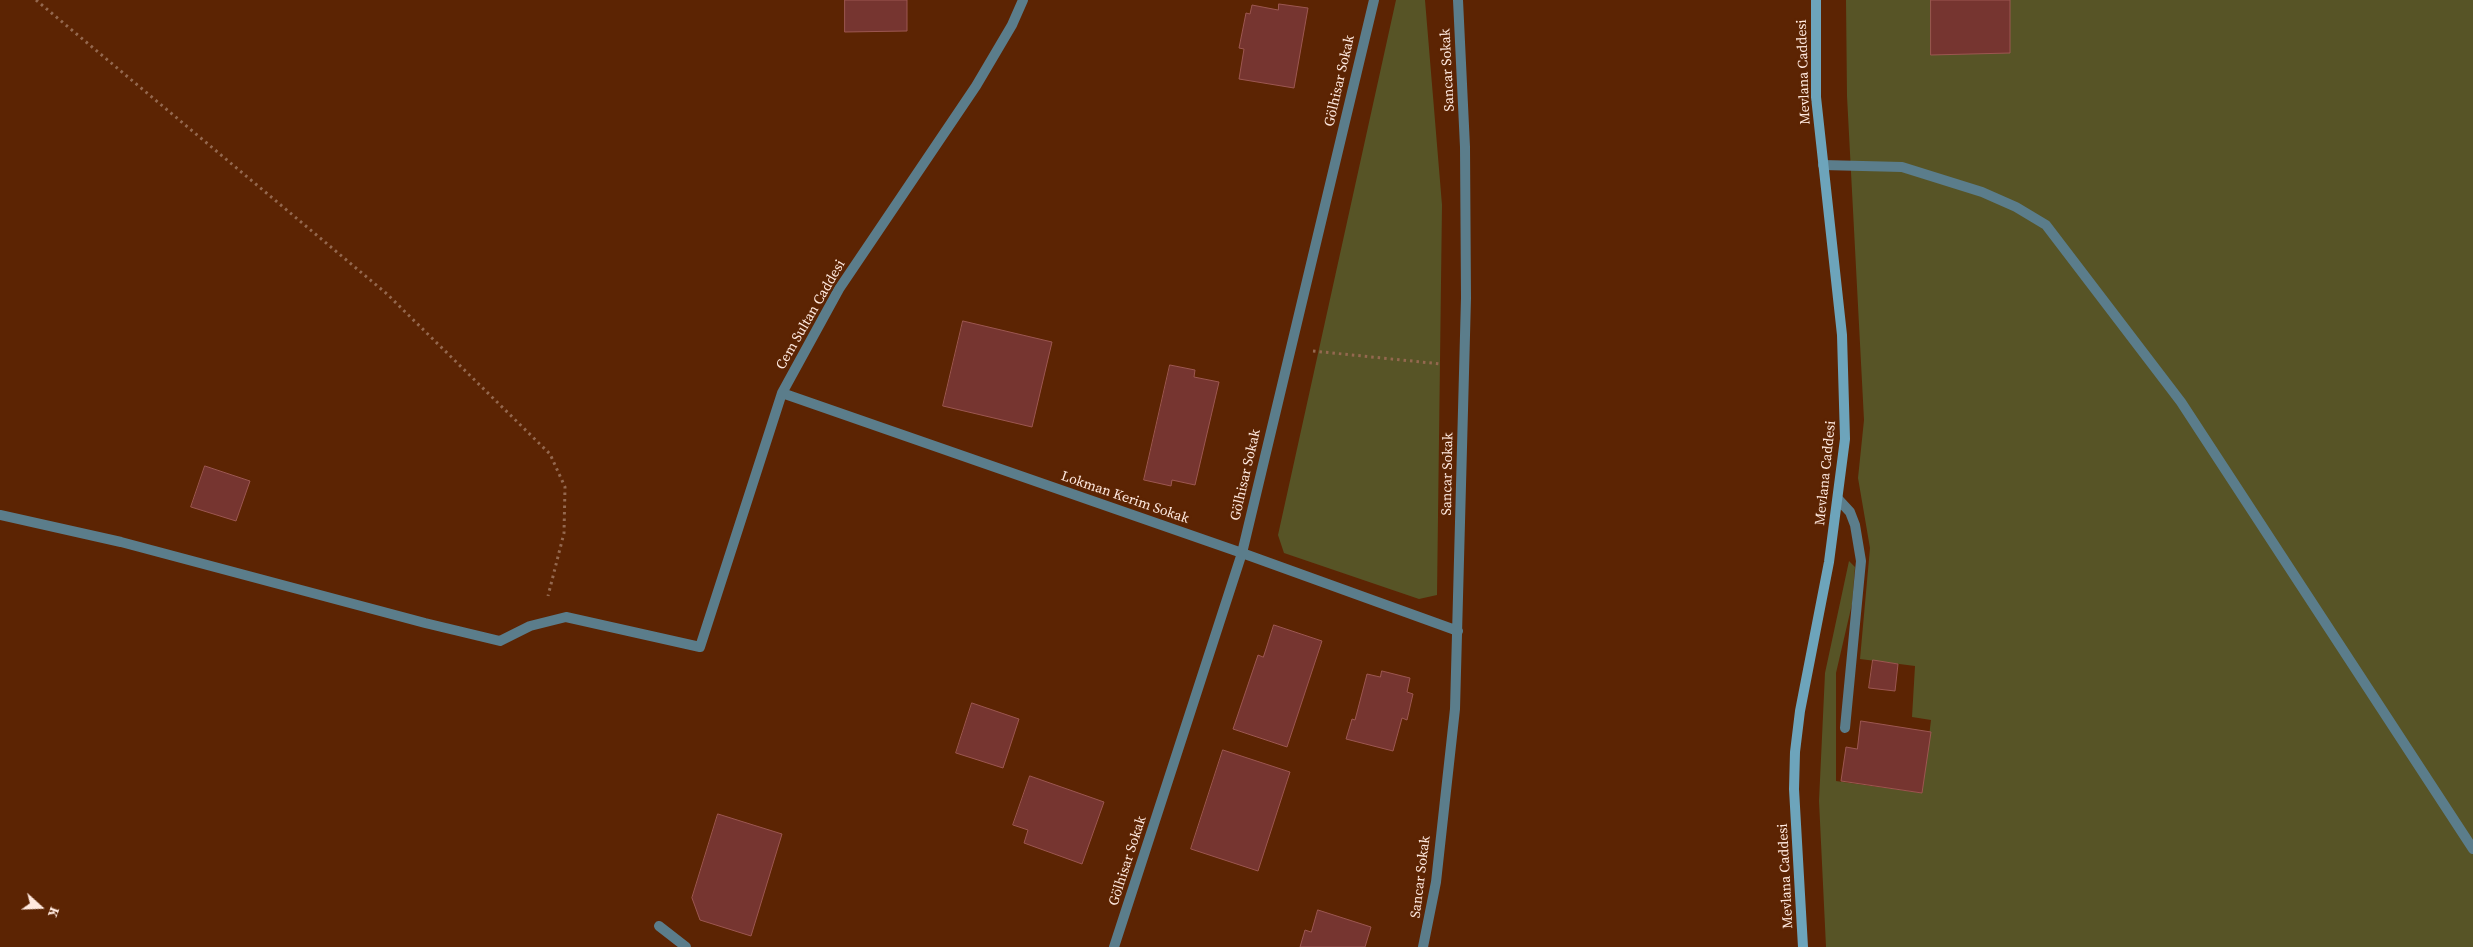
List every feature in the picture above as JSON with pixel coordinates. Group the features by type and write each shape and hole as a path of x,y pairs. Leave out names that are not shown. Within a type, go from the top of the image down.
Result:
{"street":[{"name":"Cem Sultan Caddesi","path":"530,626 566,617 700,647 782,393 838,288 976,86 1012,25 1023,0"},
{"name":"Gölhisar Sokak","path":"1114,947 1242,553 1374,0"},
{"name":"Sancar Sokak","path":"1423,947 1436,882 1455,709 1458,631 1464,366 1465,147 1458,0"},
{"name":"Mevlana Caddesi","path":"1803,947 1794,789 1795,752 1800,711 1829,562 1845,439 1842,335 1816,97 1816,0"},
{"path":"1824,165 1902,167 1982,192 2016,207 2046,224 2180,402 2473,849"},
{"name":"Lokman Kerim Sokak","path":"782,393 1242,553 1458,631"},
{"path":"1838,499 1850,512 1855,525 1860,542 1861,561 1845,728"},
{"path":"0,515 121,542 398,616 500,641 530,626"},
{"path":"659,926 686,947"}],"path":[{"path":"36,0 387,294 550,454 565,487 564,533 549,594 530,626"},
{"path":"1290,349 1464,366"}],"shaded area":[{"path":"1396,0 1425,0 1442,205 1437,595 1419,599 1284,553 1278,535"},
{"path":"1846,0 2473,0 2473,947 1826,947 1819,801 1825,673 1849,561 1855,567 1852,604 1836,673 1836,781 1922,793 1931,720 1912,717 1915,666 1860,659 1870,548 1858,478 1864,420 1847,96"}],"building":[{"path":"845,0 907,0 907,31 845,32"},
{"path":"1931,0 2010,0 2010,53 1931,55"},
{"path":"1279,4 1308,8 1294,88 1239,79 1244,49 1239,48 1246,13 1250,14 1252,5 1278,10"},
{"path":"963,321 1052,342 1032,427 943,406"},
{"path":"1170,365 1195,370 1194,377 1219,382 1195,485 1172,480 1171,486 1144,480"},
{"path":"205,466 250,481 236,521 191,507"},
{"path":"1274,625 1322,641 1287,747 1233,729 1258,655 1263,657"},
{"path":"1873,660 1898,664 1895,691 1869,688"},
{"path":"1382,671 1410,678 1407,692 1413,694 1407,720 1402,718 1393,751 1346,739 1352,719 1355,720 1367,674 1380,677"},
{"path":"972,703 1019,719 1003,768 956,753"},
{"path":"1861,721 1931,732 1922,793 1841,781 1846,747 1857,749"},
{"path":"1223,750 1290,772 1258,871 1191,849"},
{"path":"1030,776 1104,802 1082,864 1024,843 1028,830 1013,825"},
{"path":"718,814 782,834 751,936 700,920 692,898"},
{"path":"1318,910 1371,927 1365,947 1300,947 1305,930 1311,932"}]}
